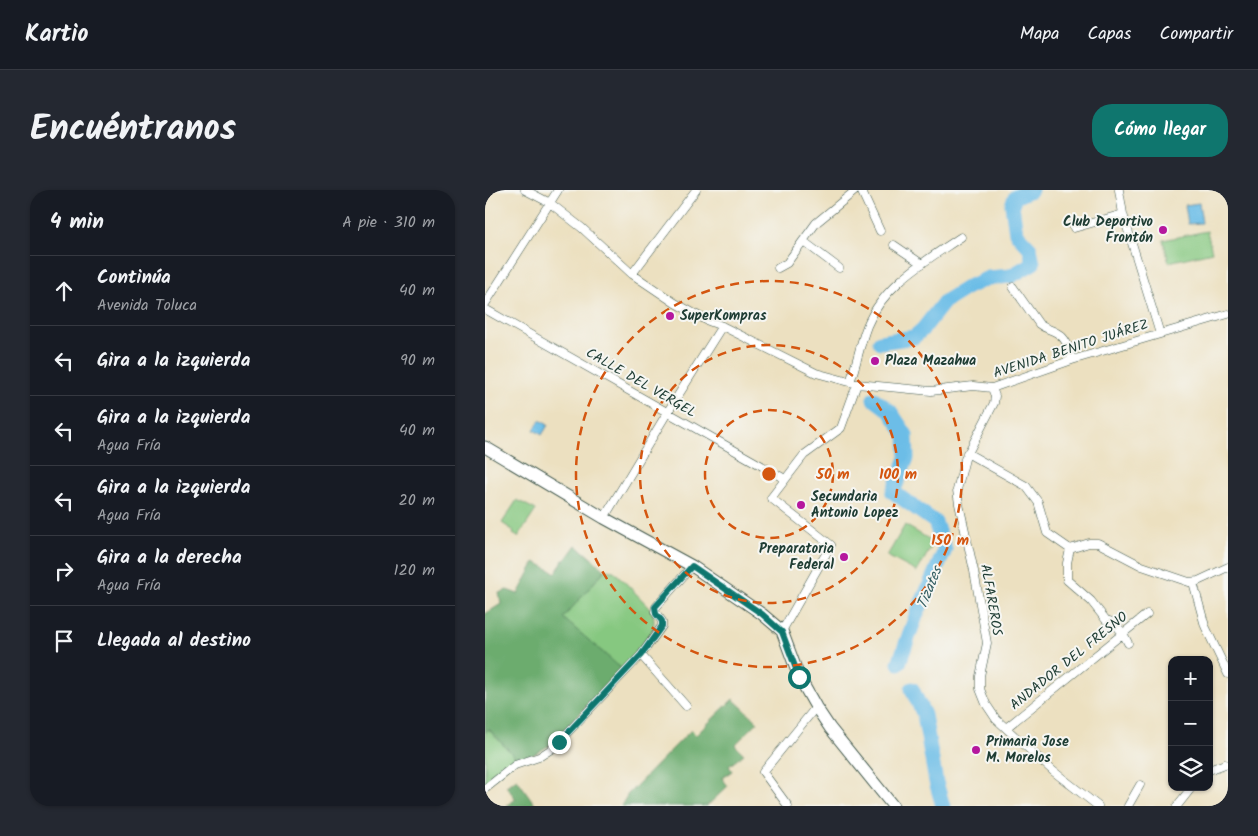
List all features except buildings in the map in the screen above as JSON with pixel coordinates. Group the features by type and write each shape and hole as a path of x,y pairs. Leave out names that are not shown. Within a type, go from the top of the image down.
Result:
{"street":[{"name":"AVENIDA BENITO JUÁREZ","path":"525,190 550,203 582,228 632,274 675,303 816,373 854,383 931,391 973,386 993,388 1072,360 1228,314"},
{"path":"485,304 558,190"},
{"path":"632,274 696,190"},
{"path":"778,268 787,264 816,223 856,190"},
{"path":"861,190 880,232"},
{"path":"1119,190 1123,214 1160,334"},
{"path":"1074,228 1123,214"},
{"path":"782,632 831,545 771,498 804,455 841,428 854,383 866,328 875,309 900,281 961,236"},
{"path":"803,241 839,268"},
{"path":"894,244 922,264"},
{"path":"1013,287 1039,324 1058,333 1067,343 1072,360"},
{"name":"CALLE DEL VERGEL","path":"485,309 785,479"},
{"path":"604,518 722,326"},
{"name":"ALFAREROS","path":"993,388 994,403 967,453 961,469 957,490 987,643 980,676 980,689 985,704 996,719 1053,771 1097,806"},
{"path":"485,447 604,518 692,566 762,614 782,632 799,677 829,728 893,806"},
{"path":"967,453 1026,486 1038,502 1047,534 1069,549"},
{"path":"1069,549 1089,543 1098,544 1142,566 1193,582 1228,566"},
{"path":"1069,549 1067,580 1091,601 1106,620 1113,622 1123,633 1128,643"},
{"path":"485,790 515,765 539,757 553,748 641,655 662,626 662,621 655,612 655,607 692,566"},
{"path":"1193,582 1205,626 1227,671"},
{"name":"ANDADOR DEL FRESNO","path":"1006,728 1147,614"},
{"path":"641,655 686,706"},
{"path":"788,806 763,772 816,707"},
{"path":"1213,768 1225,764"},
{"path":"1128,806 1140,785"},
{"path":"1177,806 1189,791"}],"green space":[{"path":"1207,231 1212,252 1169,262 1163,240"},
{"path":"517,500 536,510 518,537 513,534 514,531 502,523"},
{"path":"905,525 934,542 917,572 887,556"},
{"path":"576,545 605,570 563,618 622,669 550,745 531,756 517,759 489,729 485,733 485,614 501,604 499,593 507,590 518,594 535,562 556,573 563,560 565,560"},
{"path":"605,570 614,571 651,609 654,618 651,634 646,642 622,669 563,618"},
{"path":"733,699 758,722 735,745 744,754 729,766 732,771 722,778 728,786 707,806 621,806 628,794 691,730 696,735"},
{"path":"488,729 517,759 487,784 485,782 485,733"},
{"path":"517,779 536,806 506,806 516,799 506,786"}],"water":[{"path":"1199,203 1202,223 1188,224 1185,205"},
{"path":"540,420 548,425 542,435 534,430"}],"waterway":[{"name":"Tizates","path":"880,342 914,337 923,329 944,302 968,287 988,278 1011,276 1033,263 1030,248 1016,233 1012,205 1015,197 1031,190"},
{"name":"Tizates","path":"874,399 890,411 906,435 907,458 893,492 935,522 945,550 916,616 899,663"},
{"name":"Tizates","path":"912,689 924,715 936,782 943,806"}],"place":[{"name":"Club Deportivo Frontón","path":"1163,230"},
{"name":"SuperKompras","path":"670,316"},
{"name":"Plaza Mazahua","path":"875,361"},
{"name":"Secundaria Antonio Lopez","path":"801,505"},
{"name":"Preparatoria Federal","path":"844,557"},
{"name":"Primaria Jose M. Morelos","path":"976,750"}],"route":[{"path":"559,742 641,655 662,626 662,621 655,612 655,607 692,566 762,614 782,632 799,677"}]}
